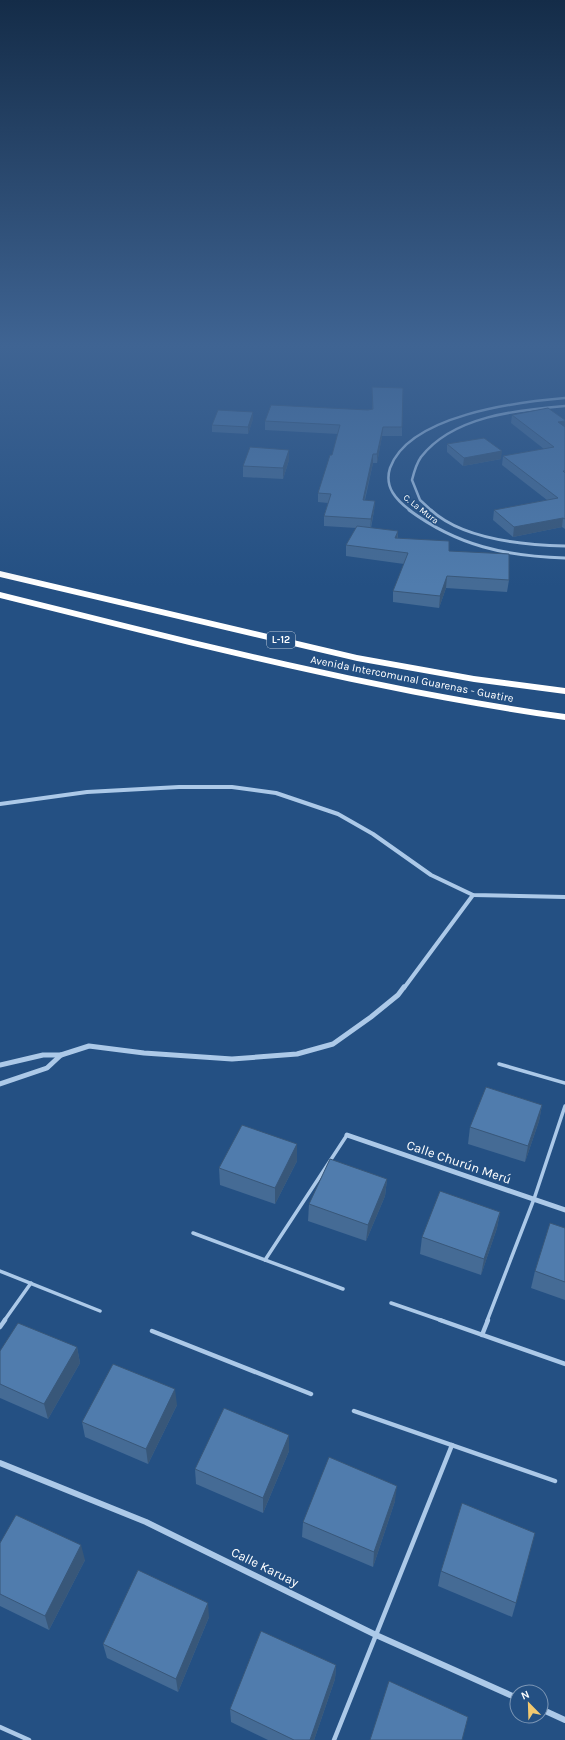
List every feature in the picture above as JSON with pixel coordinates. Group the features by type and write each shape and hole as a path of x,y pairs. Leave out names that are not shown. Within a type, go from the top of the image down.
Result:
{"highway":[{"name":"Avenida Intercomunal Guarenas - Guatire","path":"0,574 357,658 474,679 565,690"},
{"name":"Avenida Intercomunal Guarenas - Guatire","path":"0,595 287,667 393,689 532,713 565,717"}],"street":[{"name":"C. La Mura","path":"444,424 406,446 392,464 388,476 389,486 394,497 433,529 458,540 517,555 565,558"},
{"path":"474,424 462,428 445,437 430,448 420,458 412,480 421,502 434,514 449,523 476,533 504,541 532,545 565,546"},
{"path":"0,804 86,792 164,788 232,787 276,793 338,814 373,834 431,875 473,895 565,897"},
{"path":"0,1065 43,1055 61,1055 88,1046 144,1053 232,1059 297,1054 333,1044 371,1017 398,995 473,895"},
{"path":"0,1084 46,1068 61,1055"},
{"name":"Calle Churún Merú","path":"346,1135 565,1210"},
{"name":"Calle Karuay","path":"0,1463 146,1522 376,1634 509,1694"},
{"path":"549,1713 565,1720"}],"lane":[{"path":"499,1064 565,1082"},
{"path":"482,1335 534,1199 565,1106"},
{"path":"265,1260 346,1135"},
{"path":"193,1233 344,1289"},
{"path":"0,1271 100,1310"},
{"path":"0,1327 31,1283"},
{"path":"391,1303 565,1364"},
{"path":"152,1331 311,1394"},
{"path":"354,1411 555,1481"},
{"path":"334,1740 452,1445"},
{"path":"0,1727 29,1740"}],"building":[{"path":"212,424 249,424 248,427"},
{"path":"325,424 402,424 402,427 383,427 377,454 373,454 363,500 375,501 371,519 324,516 331,494 318,493 330,455 332,455 340,425"},
{"path":"524,424 561,424 565,427 565,471 563,471 565,473 565,519 563,518 514,527 494,510 558,498 503,456 554,447"},
{"path":"484,438 502,451 464,458 447,444"},
{"path":"250,447 289,450 283,468 243,466"},
{"path":"357,526 398,531 395,538 449,541 449,551 509,554 509,580 447,576 440,596 393,591 408,553 346,545"},
{"path":"486,1087 542,1105 528,1146 470,1127"},
{"path":"242,1125 297,1144 275,1188 219,1168"},
{"path":"330,1159 387,1179 368,1225 309,1204"},
{"path":"440,1191 500,1212 484,1259 422,1237"},
{"path":"550,1223 565,1228 565,1282 535,1271"},
{"path":"18,1323 77,1347 44,1404 0,1384 0,1351"},
{"path":"113,1364 175,1389 146,1449 82,1422"},
{"path":"224,1408 289,1435 263,1498 195,1469"},
{"path":"329,1457 397,1486 374,1552 303,1522"},
{"path":"462,1503 535,1533 516,1603 441,1571"},
{"path":"16,1515 81,1545 45,1616 0,1594 0,1543"},
{"path":"138,1570 208,1603 176,1679 103,1644"},
{"path":"261,1631 336,1665 310,1740 294,1740 230,1709"},
{"path":"389,1681 468,1717 462,1740 370,1740"}]}
